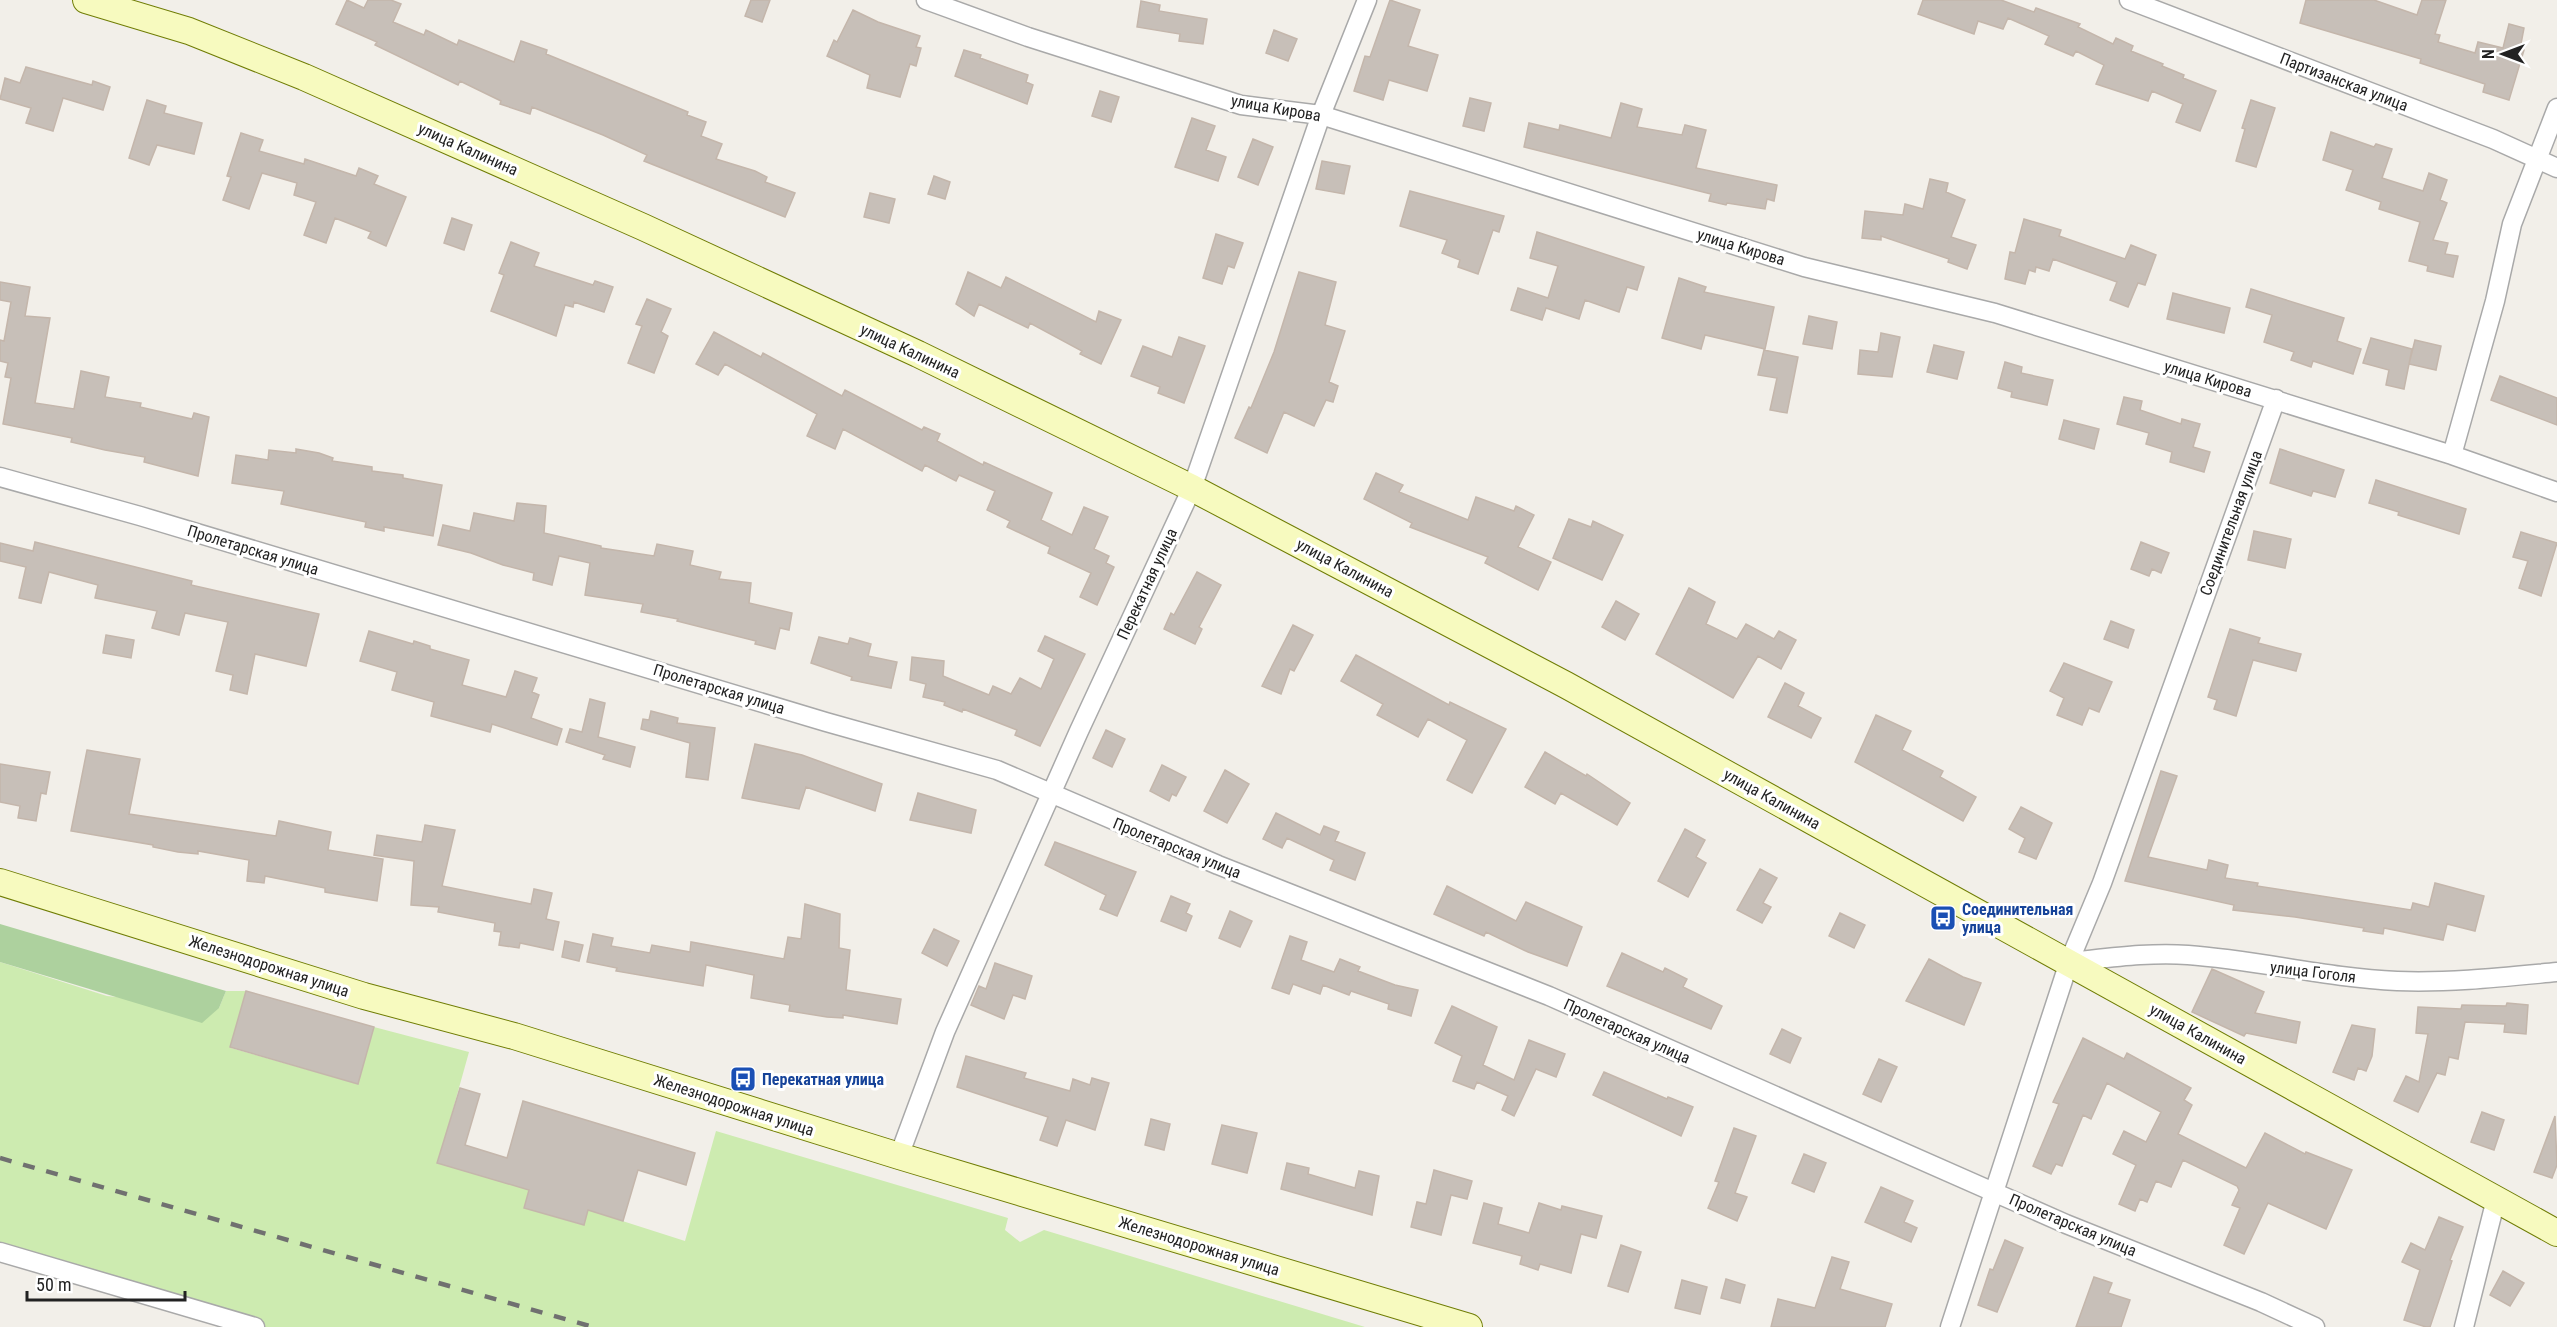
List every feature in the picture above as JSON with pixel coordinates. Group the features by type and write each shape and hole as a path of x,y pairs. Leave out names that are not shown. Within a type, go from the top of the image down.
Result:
{"street":[{"name":"улица Калинина","path":"86,0 189,31 315,81 654,232 908,349 1192,488 1566,685 2557,1233"},
{"name":"улица Кирова","path":"926,0 1028,37 1241,105 1321,115 1804,267 1995,313 2452,455 2557,492"},
{"name":"Перекатная улица","path":"899,1156 945,1032 1192,488 1321,115 1367,0"},
{"name":"Партизанская улица","path":"2129,0 2470,130 2557,168"},
{"path":"2452,455 2495,301 2512,224 2557,108"},
{"name":"Соединительная улица","path":"1950,1327 2069,962 2102,883 2276,399"},
{"name":"Пролетарская улица","path":"0,477 140,516 826,722 997,770 1218,865 1549,996 2066,1224 2261,1302 2315,1327"},
{"name":"Железнодорожная улица","path":"0,882 364,996 514,1036 899,1156 1469,1327"},
{"name":"улица Гоголя","path":"2069,962 2134,955 2188,955 2341,976 2398,981 2476,980 2557,972"},
{"path":"2464,1327 2496,1199"},
{"path":"0,1252 255,1327"}],"green space":[{"path":"0,924 226,991 219,1008 202,1023 0,962"},
{"path":"0,962 107,996 219,1008 226,991 247,991 231,1048 358,1084 374,1027 469,1052 438,1163 529,1190 524,1208 583,1225 588,1210 685,1241 716,1131 1008,1218 1005,1230 1020,1242 1044,1230 1365,1327 255,1327 0,1252"}],"building":[{"path":"347,0 364,8 368,0 391,0 401,4 393,22 424,35 426,30 457,45 459,40 514,62 521,41 547,50 546,54 688,112 687,115 706,122 701,136 722,144 716,159 755,171 767,177 765,182 795,193 785,217 644,161 647,155 603,135 532,107 530,114 500,104 501,101 460,81 458,85 375,45 377,42 336,24"},
{"path":"751,0 770,0 762,22 745,16"},
{"path":"1390,0 1420,10 1408,46 1438,55 1427,91 1389,80 1383,100 1354,91 1365,56 1370,57"},
{"path":"1923,0 2001,0 2034,12 2036,8 2080,24 2078,27 2113,44 2116,38 2133,46 2131,51 2163,64 2162,66 2184,75 2183,78 2216,91 2200,131 2176,122 2183,104 2152,91 2148,101 2096,84 2104,65 2076,51 2073,56 2045,44 2049,36 2008,18 2003,29 1978,21 1974,34 1918,14"},
{"path":"2306,0 2374,0 2417,15 2422,0 2446,0 2435,34 2440,35 2438,42 2475,53 2478,42 2503,48 2509,24 2524,28 2520,49 2524,50 2509,100 2483,92 2485,84 2420,63 2421,59 2300,23"},
{"path":"1141,1 1160,5 1159,11 1207,19 1203,44 1179,41 1180,34 1137,27"},
{"path":"853,10 878,22 920,36 916,47 921,48 916,66 910,64 900,97 867,88 870,75 827,56 834,40 837,42"},
{"path":"1274,30 1297,39 1288,61 1266,53"},
{"path":"964,50 1028,75 1026,82 1033,85 1027,104 955,76"},
{"path":"26,67 92,85 93,81 110,87 103,110 63,98 53,131 26,123 31,108 0,99 5,78 20,83"},
{"path":"1100,91 1119,97 1111,122 1092,116"},
{"path":"1470,98 1491,103 1484,131 1463,126"},
{"path":"147,100 166,106 164,113 202,123 194,154 157,145 149,165 129,158"},
{"path":"2251,100 2275,108 2256,167 2236,161 2245,129 2242,128"},
{"path":"1621,103 1642,109 1637,127 1682,135 1685,125 1706,130 1696,168 1777,185 1774,201 1767,199 1765,209 1727,203 1726,205 1709,201 1711,194 1524,147 1529,123 1559,130 1560,125 1611,138"},
{"path":"1192,118 1215,126 1206,150 1226,157 1218,181 1175,167"},
{"path":"2331,132 2374,147 2376,144 2392,149 2382,178 2423,191 2429,173 2447,180 2440,200 2447,203 2433,240 2448,243 2445,254 2458,256 2453,277 2427,271 2428,266 2409,261 2420,222 2379,209 2381,202 2346,190 2353,170 2323,160"},
{"path":"241,133 263,140 259,151 304,164 305,159 356,176 359,168 378,176 374,184 406,197 386,246 368,238 371,232 335,218 326,243 304,235 316,202 294,195 297,183 262,173 249,209 223,200 231,177 227,176"},
{"path":"1253,139 1273,147 1258,185 1238,177"},
{"path":"1322,161 1350,166 1344,194 1316,189"},
{"path":"934,176 950,182 945,199 928,194"},
{"path":"1930,179 1948,183 1946,192 1965,200 1951,237 1976,245 1967,269 1948,262 1949,259 1881,236 1881,240 1862,238 1865,211 1903,215 1905,204 1923,209"},
{"path":"1410,191 1504,216 1499,232 1493,230 1478,274 1458,267 1460,260 1442,253 1447,240 1400,226"},
{"path":"870,193 895,199 889,223 864,217"},
{"path":"452,218 472,225 464,250 444,243"},
{"path":"2024,219 2061,230 2059,236 2125,259 2131,245 2156,255 2145,285 2138,283 2128,307 2110,300 2117,282 2053,259 2049,271 2036,267 2035,272 2029,270 2025,284 2005,279 2010,252 2015,253"},
{"path":"1537,232 1644,267 1637,290 1627,287 1619,312 1585,300 1579,319 1546,308 1542,320 1511,310 1518,288 1548,298 1558,266 1530,258"},
{"path":"1216,234 1243,243 1234,268 1228,266 1222,284 1203,278"},
{"path":"511,242 539,253 534,266 593,285 595,281 613,287 604,312 574,302 573,307 565,305 556,336 491,311 504,275 499,273"},
{"path":"968,272 1001,288 1006,277 1096,322 1099,311 1121,320 1101,364 1080,354 1082,351 1030,323 1028,328 979,304 974,316 956,304"},
{"path":"1299,272 1336,282 1325,325 1345,331 1329,382 1338,386 1333,402 1326,400 1314,426 1284,412 1267,453 1235,438 1249,407 1251,408 1274,352"},
{"path":"1679,278 1706,287 1704,292 1774,307 1765,349 1705,335 1701,349 1662,338"},
{"path":"0,282 30,287 25,316 50,318 35,403 74,409 81,371 109,377 105,397 141,403 140,407 192,419 194,413 209,417 198,476 144,462 145,457 105,450 71,442 72,438 3,424 11,378 5,377 8,363 0,361 0,340 4,341 11,302 0,300"},
{"path":"2251,289 2344,318 2337,341 2361,349 2353,374 2313,361 2311,367 2291,360 2294,352 2264,342 2272,315 2246,307"},
{"path":"2173,293 2230,308 2224,333 2167,319"},
{"path":"647,299 671,309 661,332 668,336 654,373 628,363 642,326 636,324"},
{"path":"1809,316 1837,322 1832,349 1803,344"},
{"path":"714,332 761,357 763,353 842,396 845,390 922,430 924,427 940,434 937,441 983,465 984,462 1052,493 1041,520 1072,535 1084,507 1108,517 1094,549 1109,556 1106,563 1114,567 1097,605 1080,597 1091,573 1048,553 1050,547 1007,527 1010,521 987,510 995,491 959,475 956,481 925,465 922,471 843,429 835,449 807,436 817,414 725,364 718,375 696,364"},
{"path":"1881,333 1900,337 1892,377 1858,374 1860,350 1878,352"},
{"path":"1179,337 1205,346 1184,403 1158,393 1160,387 1131,376 1143,346 1172,357"},
{"path":"2371,338 2412,349 2404,389 2386,385 2389,370 2363,363"},
{"path":"2415,340 2441,346 2436,370 2409,364"},
{"path":"1934,345 1964,352 1957,379 1927,372"},
{"path":"1764,350 1798,357 1787,413 1770,410 1777,378 1758,375"},
{"path":"2005,362 2022,367 2021,373 2053,380 2047,405 2011,397 2012,392 1998,388"},
{"path":"2500,376 2557,398 2557,425 2491,400"},
{"path":"2124,397 2142,401 2140,410 2181,424 2182,419 2200,424 2193,447 2210,452 2204,472 2170,462 2172,452 2146,444 2149,433 2117,424"},
{"path":"2064,420 2099,429 2094,449 2059,439"},
{"path":"296,449 319,453 333,458 332,461 372,467 372,471 403,475 403,478 442,485 433,536 384,527 384,531 365,527 366,522 281,504 284,491 232,483 236,455 268,460 269,450 296,453"},
{"path":"2280,449 2344,470 2335,497 2313,491 2311,496 2270,483"},
{"path":"1376,473 1403,485 1399,492 1468,520 1476,497 1514,511 1516,506 1534,515 1518,547 1551,562 1538,590 1485,563 1488,557 1410,527 1412,523 1364,499"},
{"path":"2376,480 2466,509 2459,534 2398,515 2399,512 2369,503"},
{"path":"517,503 546,506 544,533 601,546 601,548 654,556 657,544 693,551 690,565 721,572 719,579 751,583 749,603 792,613 789,630 780,628 775,649 755,644 756,641 677,621 678,619 641,612 643,604 585,595 590,563 559,556 552,585 533,580 534,573 438,545 443,525 470,531 474,513 514,521"},
{"path":"1569,519 1591,527 1593,521 1623,535 1602,580 1553,558"},
{"path":"2254,531 2291,539 2285,568 2248,560"},
{"path":"2521,532 2557,543 2541,596 2519,588 2528,561 2513,557"},
{"path":"35,542 192,581 191,585 319,614 306,666 255,654 247,694 230,690 233,675 216,671 228,622 185,613 179,635 152,628 157,611 95,598 98,585 49,572 41,603 19,598 26,567 0,561 0,543 33,551"},
{"path":"2141,542 2169,553 2161,573 2152,569 2149,576 2131,569"},
{"path":"1197,572 1221,585 1199,627 1202,629 1195,644 1164,629 1171,613 1174,615"},
{"path":"1689,588 1715,602 1706,624 1737,639 1746,624 1774,639 1779,631 1796,640 1781,669 1758,656 1733,698 1656,654"},
{"path":"1616,601 1639,614 1625,640 1602,627"},
{"path":"2111,621 2134,630 2128,648 2104,639"},
{"path":"1293,625 1313,635 1294,671 1290,669 1281,694 1262,686"},
{"path":"2230,629 2260,638 2258,643 2301,654 2296,671 2253,660 2236,716 2214,709 2217,700 2208,697"},
{"path":"369,631 413,644 414,641 430,646 430,649 469,660 462,685 506,697 515,671 537,678 532,692 539,695 531,718 562,729 557,745 492,724 490,732 431,716 434,702 392,690 397,672 360,661"},
{"path":"106,635 134,640 131,658 103,653"},
{"path":"1045,636 1085,654 1040,746 1015,735 1017,730 963,709 962,712 944,705 945,702 923,697 926,684 910,680 912,657 944,661 943,676 989,695 993,686 1011,694 1020,678 1041,689 1054,659 1038,651"},
{"path":"819,637 848,644 850,638 871,644 868,656 897,662 891,688 851,680 852,677 811,663"},
{"path":"1356,655 1449,705 1450,702 1506,729 1472,793 1447,780 1467,740 1428,719 1418,737 1377,715 1383,704 1341,681"},
{"path":"2064,663 2112,682 2099,712 2089,708 2082,725 2057,715 2064,698 2050,691"},
{"path":"1785,683 1804,693 1798,706 1821,718 1811,738 1768,717"},
{"path":"590,699 605,703 598,737 635,747 630,767 603,759 605,755 566,742 570,729 582,732"},
{"path":"651,711 678,718 677,723 715,728 708,780 686,777 690,743 641,729 643,719 649,720"},
{"path":"1876,715 1911,731 1902,750 1943,771 1940,777 1976,797 1963,821 1855,762"},
{"path":"1106,730 1125,739 1112,767 1093,758"},
{"path":"755,744 802,755 882,784 875,811 806,787 799,809 742,798"},
{"path":"87,750 140,759 129,814 276,836 279,821 331,832 328,850 383,859 377,901 325,892 325,888 265,876 264,883 247,881 249,860 198,851 198,854 178,852 153,847 153,845 71,831"},
{"path":"1545,752 1586,776 1587,774 1630,803 1617,825 1561,793 1555,804 1525,787"},
{"path":"0,764 50,772 46,794 41,793 36,821 18,818 20,806 0,802"},
{"path":"1162,765 1186,777 1176,796 1172,794 1169,801 1150,791"},
{"path":"1225,770 1249,784 1227,823 1204,811"},
{"path":"2161,771 2177,776 2148,857 2207,870 2209,860 2228,865 2225,878 2258,883 2257,886 2411,910 2413,903 2429,907 2435,883 2484,896 2475,931 2447,924 2443,940 2384,928 2383,934 2363,931 2364,928 2233,910 2234,905 2125,881"},
{"path":"918,793 976,810 971,833 910,820"},
{"path":"2021,807 2052,823 2036,859 2019,852 2025,838 2009,829"},
{"path":"1276,813 1320,835 1324,826 1339,832 1335,841 1365,853 1355,880 1330,870 1334,860 1287,838 1282,848 1263,839"},
{"path":"425,825 455,830 442,886 531,904 534,889 552,893 546,919 559,922 553,950 520,943 519,948 499,945 501,932 494,931 495,923 438,912 439,907 411,905 414,861 374,855 377,835 422,842"},
{"path":"1685,829 1705,840 1696,857 1706,863 1688,897 1658,881"},
{"path":"1055,842 1136,872 1117,916 1100,909 1106,895 1045,865"},
{"path":"1760,869 1777,878 1763,903 1771,907 1762,923 1737,910"},
{"path":"1447,886 1516,921 1526,902 1582,927 1567,966 1528,952 1486,932 1484,936 1434,914"},
{"path":"1171,896 1190,904 1186,913 1192,916 1186,931 1161,921"},
{"path":"805,904 840,914 839,948 850,950 846,990 901,999 897,1024 843,1015 843,1018 827,1017 789,1011 790,1005 751,998 754,975 706,965 703,986 616,971 617,968 587,962 593,934 613,938 611,946 650,953 652,945 690,952 691,942 784,959 788,937 801,939"},
{"path":"1230,911 1252,921 1240,947 1219,938"},
{"path":"1840,913 1865,925 1854,948 1829,936"},
{"path":"934,929 959,941 947,966 922,953"},
{"path":"1290,936 1307,942 1301,960 1334,972 1340,959 1360,967 1358,971 1395,985 1418,990 1411,1016 1388,1009 1389,1004 1351,991 1349,995 1323,985 1320,994 1293,984 1289,994 1272,988"},
{"path":"565,941 583,945 579,961 562,957"},
{"path":"1622,953 1663,972 1665,968 1687,979 1683,987 1722,1006 1711,1029 1607,986"},
{"path":"1929,959 1963,977 1981,983 1964,1025 1906,1001"},
{"path":"995,963 1032,976 1025,999 1013,995 1004,1019 971,1005 979,986 986,989"},
{"path":"2212,969 2264,992 2255,1013 2300,1022 2296,1043 2246,1033 2244,1036 2192,1012"},
{"path":"246,991 374,1027 358,1084 230,1047"},
{"path":"2507,1003 2528,1005 2526,1034 2504,1032 2505,1024 2465,1022 2458,1059 2449,1057 2445,1075 2437,1073 2418,1112 2394,1101 2406,1076 2419,1082 2428,1034 2416,1033 2418,1007 2461,1009 2462,1005 2506,1006"},
{"path":"1452,1006 1497,1027 1483,1065 1514,1080 1529,1040 1565,1054 1556,1077 1536,1069 1514,1116 1502,1110 1508,1096 1477,1082 1474,1089 1453,1081 1462,1056 1435,1043"},
{"path":"2352,1025 2375,1029 2372,1056 2366,1071 2358,1068 2354,1080 2333,1072"},
{"path":"1782,1029 1801,1038 1790,1063 1770,1054"},
{"path":"2083,1038 2124,1059 2127,1053 2191,1088 2184,1100 2192,1105 2178,1134 2246,1168 2265,1133 2305,1154 2306,1152 2352,1170 2326,1229 2268,1203 2244,1254 2224,1245 2240,1208 2232,1205 2239,1190 2237,1186 2183,1160 2171,1187 2156,1181 2147,1202 2140,1199 2135,1211 2119,1204 2136,1165 2113,1154 2124,1131 2146,1142 2161,1112 2107,1083 2091,1119 2083,1115 2062,1166 2056,1164 2051,1174 2033,1166 2059,1104 2053,1102"},
{"path":"966,1056 1026,1073 1024,1078 1070,1091 1073,1079 1090,1085 1092,1078 1109,1083 1095,1130 1066,1120 1057,1146 1040,1140 1048,1117 957,1087"},
{"path":"1879,1059 1897,1067 1881,1102 1863,1094"},
{"path":"1604,1072 1667,1099 1668,1097 1693,1107 1681,1136 1593,1095"},
{"path":"460,1088 480,1094 465,1145 507,1158 523,1101 695,1153 686,1185 638,1170 623,1221 588,1210 584,1225 524,1208 529,1190 437,1163"},
{"path":"2482,1112 2504,1120 2494,1150 2471,1142"},
{"path":"2555,1116 2557,1165 2552,1178 2534,1172"},
{"path":"1151,1119 1170,1124 1164,1150 1145,1145"},
{"path":"1222,1125 1257,1133 1247,1173 1212,1164"},
{"path":"1734,1128 1756,1136 1735,1193 1747,1197 1737,1221 1708,1208 1719,1182 1715,1181"},
{"path":"1804,1154 1826,1163 1814,1192 1792,1183"},
{"path":"1287,1163 1309,1168 1308,1174 1355,1188 1359,1171 1379,1176 1372,1215 1281,1189"},
{"path":"1434,1170 1472,1181 1467,1199 1451,1195 1441,1235 1411,1227 1417,1202 1426,1204"},
{"path":"1881,1187 1913,1201 1904,1222 1917,1228 1911,1242 1865,1222"},
{"path":"1484,1203 1502,1208 1498,1224 1529,1233 1539,1203 1561,1210 1562,1206 1602,1216 1596,1238 1581,1234 1571,1273 1540,1264 1538,1270 1520,1264 1522,1256 1473,1243"},
{"path":"2439,1217 2463,1227 2450,1260 2452,1261 2430,1327 2426,1327 2404,1320 2420,1270 2402,1262 2411,1243 2425,1250"},
{"path":"2005,1240 2023,1248 1997,1312 1978,1305 1990,1269 1993,1270"},
{"path":"1621,1245 1641,1252 1628,1292 1608,1286"},
{"path":"1832,1257 1849,1262 1840,1289 1892,1304 1885,1327 1771,1327 1778,1299 1815,1308"},
{"path":"2503,1271 2524,1283 2510,1306 2490,1295"},
{"path":"2094,1277 2112,1283 2108,1293 2130,1300 2121,1327 2076,1327"},
{"path":"1726,1279 1745,1285 1740,1303 1721,1298"},
{"path":"1682,1280 1707,1287 1700,1314 1675,1308"}],"railway":[{"path":"0,1158 593,1327"}],"place":[{"name":"Соединительная улица","path":"1943,918"},
{"name":"Перекатная улица","path":"743,1079"}]}
